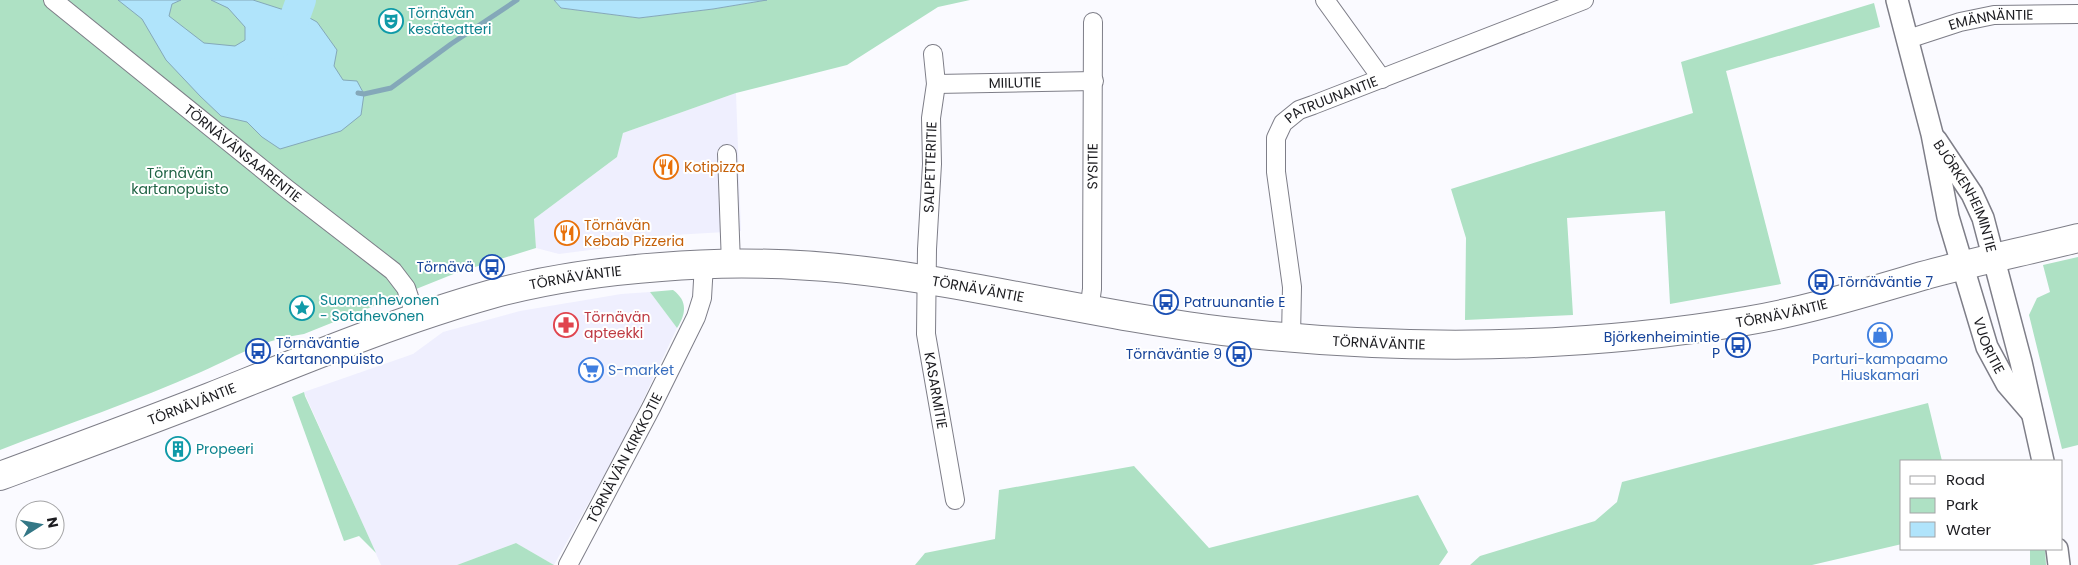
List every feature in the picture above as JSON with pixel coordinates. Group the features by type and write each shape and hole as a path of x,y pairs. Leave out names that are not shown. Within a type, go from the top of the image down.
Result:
{"main road":[{"name":"TÖRNÄVÄNTIE","path":"0,476 416,318 494,293 551,281 612,272 704,264 816,267 926,280 1089,310 1221,331 1389,344 1502,345 1656,334 1749,321 1826,305 1928,274 2078,238"}],"street":[{"name":"TÖRNÄVÄNSAARENTIE","path":"54,0 286,189 394,271 406,288 416,318"},
{"path":"1326,0 1382,79"},
{"name":"PATRUUNANTIE","path":"1291,337 1292,287 1276,172 1276,138 1283,123 1299,110 1584,0"},
{"name":"BJÖRKENHEIMINTIE","path":"1898,0 1932,134 1948,217 1979,262"},
{"name":"EMÄNNÄNTIE","path":"1908,40 1960,22 1994,16 2078,14"},
{"name":"SYSITIE","path":"1089,310 1092,289 1093,22"},
{"name":"SALPETTERITIE","path":"926,280 932,164 931,118 936,84 933,54"},
{"name":"MIILUTIE","path":"936,84 1094,81"},
{"name":"BJÖRKENHEIMINTIE","path":"1932,134 1972,194 1982,218 1979,262"},
{"path":"727,154 731,264"},
{"name":"VUORITIE","path":"1979,262 1987,346 2007,384 2032,413"},
{"name":"VUORITIE","path":"1979,262 2021,362 2043,460"},
{"name":"TÖRNÄVÄN KIRKKOTIE","path":"568,565 651,408 696,317 702,298 704,264"},
{"name":"KASARMITIE","path":"926,280 926,334 955,500"},
{"path":"2057,550 2058,565"}],"shaded area":[{"path":"736,93 741,231 658,236 644,243 559,254 536,248 534,219 617,157 623,133"},
{"path":"650,292 677,328 626,436 554,565 516,543 457,565 381,565 304,392 413,354 443,332 520,311 621,294"}],"green space":[{"name":"Törnävän kartanopuisto","path":"0,0 554,0 561,8 639,18 767,0 970,0 938,7 847,65 736,93 623,133 617,157 534,219 536,248 456,273 304,334 263,344 152,393 0,450"},
{"path":"1874,3 1880,27 1726,71 1781,284 1670,304 1665,211 1567,218 1573,315 1465,320 1466,238 1451,189 1693,113 1681,62"},
{"path":"2078,257 2078,445 2062,449 2029,315 2037,298 2050,292 2043,265"},
{"path":"673,290 678,294 684,308 684,313 677,328 650,292"},
{"path":"304,392 376,553 359,536 344,541 292,397"},
{"path":"1928,403 1942,460 1900,460 1900,544 1812,565 1470,565 1480,556 1595,521 1617,502 1622,482"},
{"path":"1134,466 1209,548 1418,495 1448,552 1439,565 915,565 925,553 995,539 999,490"},
{"path":"516,543 554,565 457,565"},
{"path":"2030,550 2045,550 2046,565 2030,565"}],"water":[{"path":"118,0 181,0 172,4 169,16 204,43 235,46 245,40 245,27 228,8 211,0 253,0 281,9 297,11 317,22 337,50 334,66 343,80 357,81 364,94 361,115 341,131 280,149 262,137 247,122 221,116 166,60 142,19"},
{"path":"554,0 767,0 639,18 561,8"}],"waterway":[{"path":"276,44 290,31 301,0"},
{"path":"358,93 364,94 391,88 451,44 517,0"}],"place":[{"name":"Törnävän kesäteatteri","path":"391,21"},
{"name":"Kotipizza","path":"666,167"},
{"name":"Törnävän Kebab Pizzeria","path":"567,233"},
{"name":"Törnävä","path":"492,267"},
{"name":"Törnäväntie 7","path":"1821,282"},
{"name":"Patruunantie E","path":"1166,302"},
{"name":"Suomenhevonen - Sotahevonen","path":"302,308"},
{"name":"Törnävän apteekki","path":"566,325"},
{"name":"Parturi-kampaamo Hiuskamari","path":"1880,335"},
{"name":"Björkenheimintie P","path":"1738,345"},
{"name":"Törnäväntie Kartanonpuisto","path":"258,351"},
{"name":"Törnäväntie 9","path":"1239,354"},
{"name":"S-market","path":"591,370"},
{"name":"Propeeri","path":"178,449"}]}
